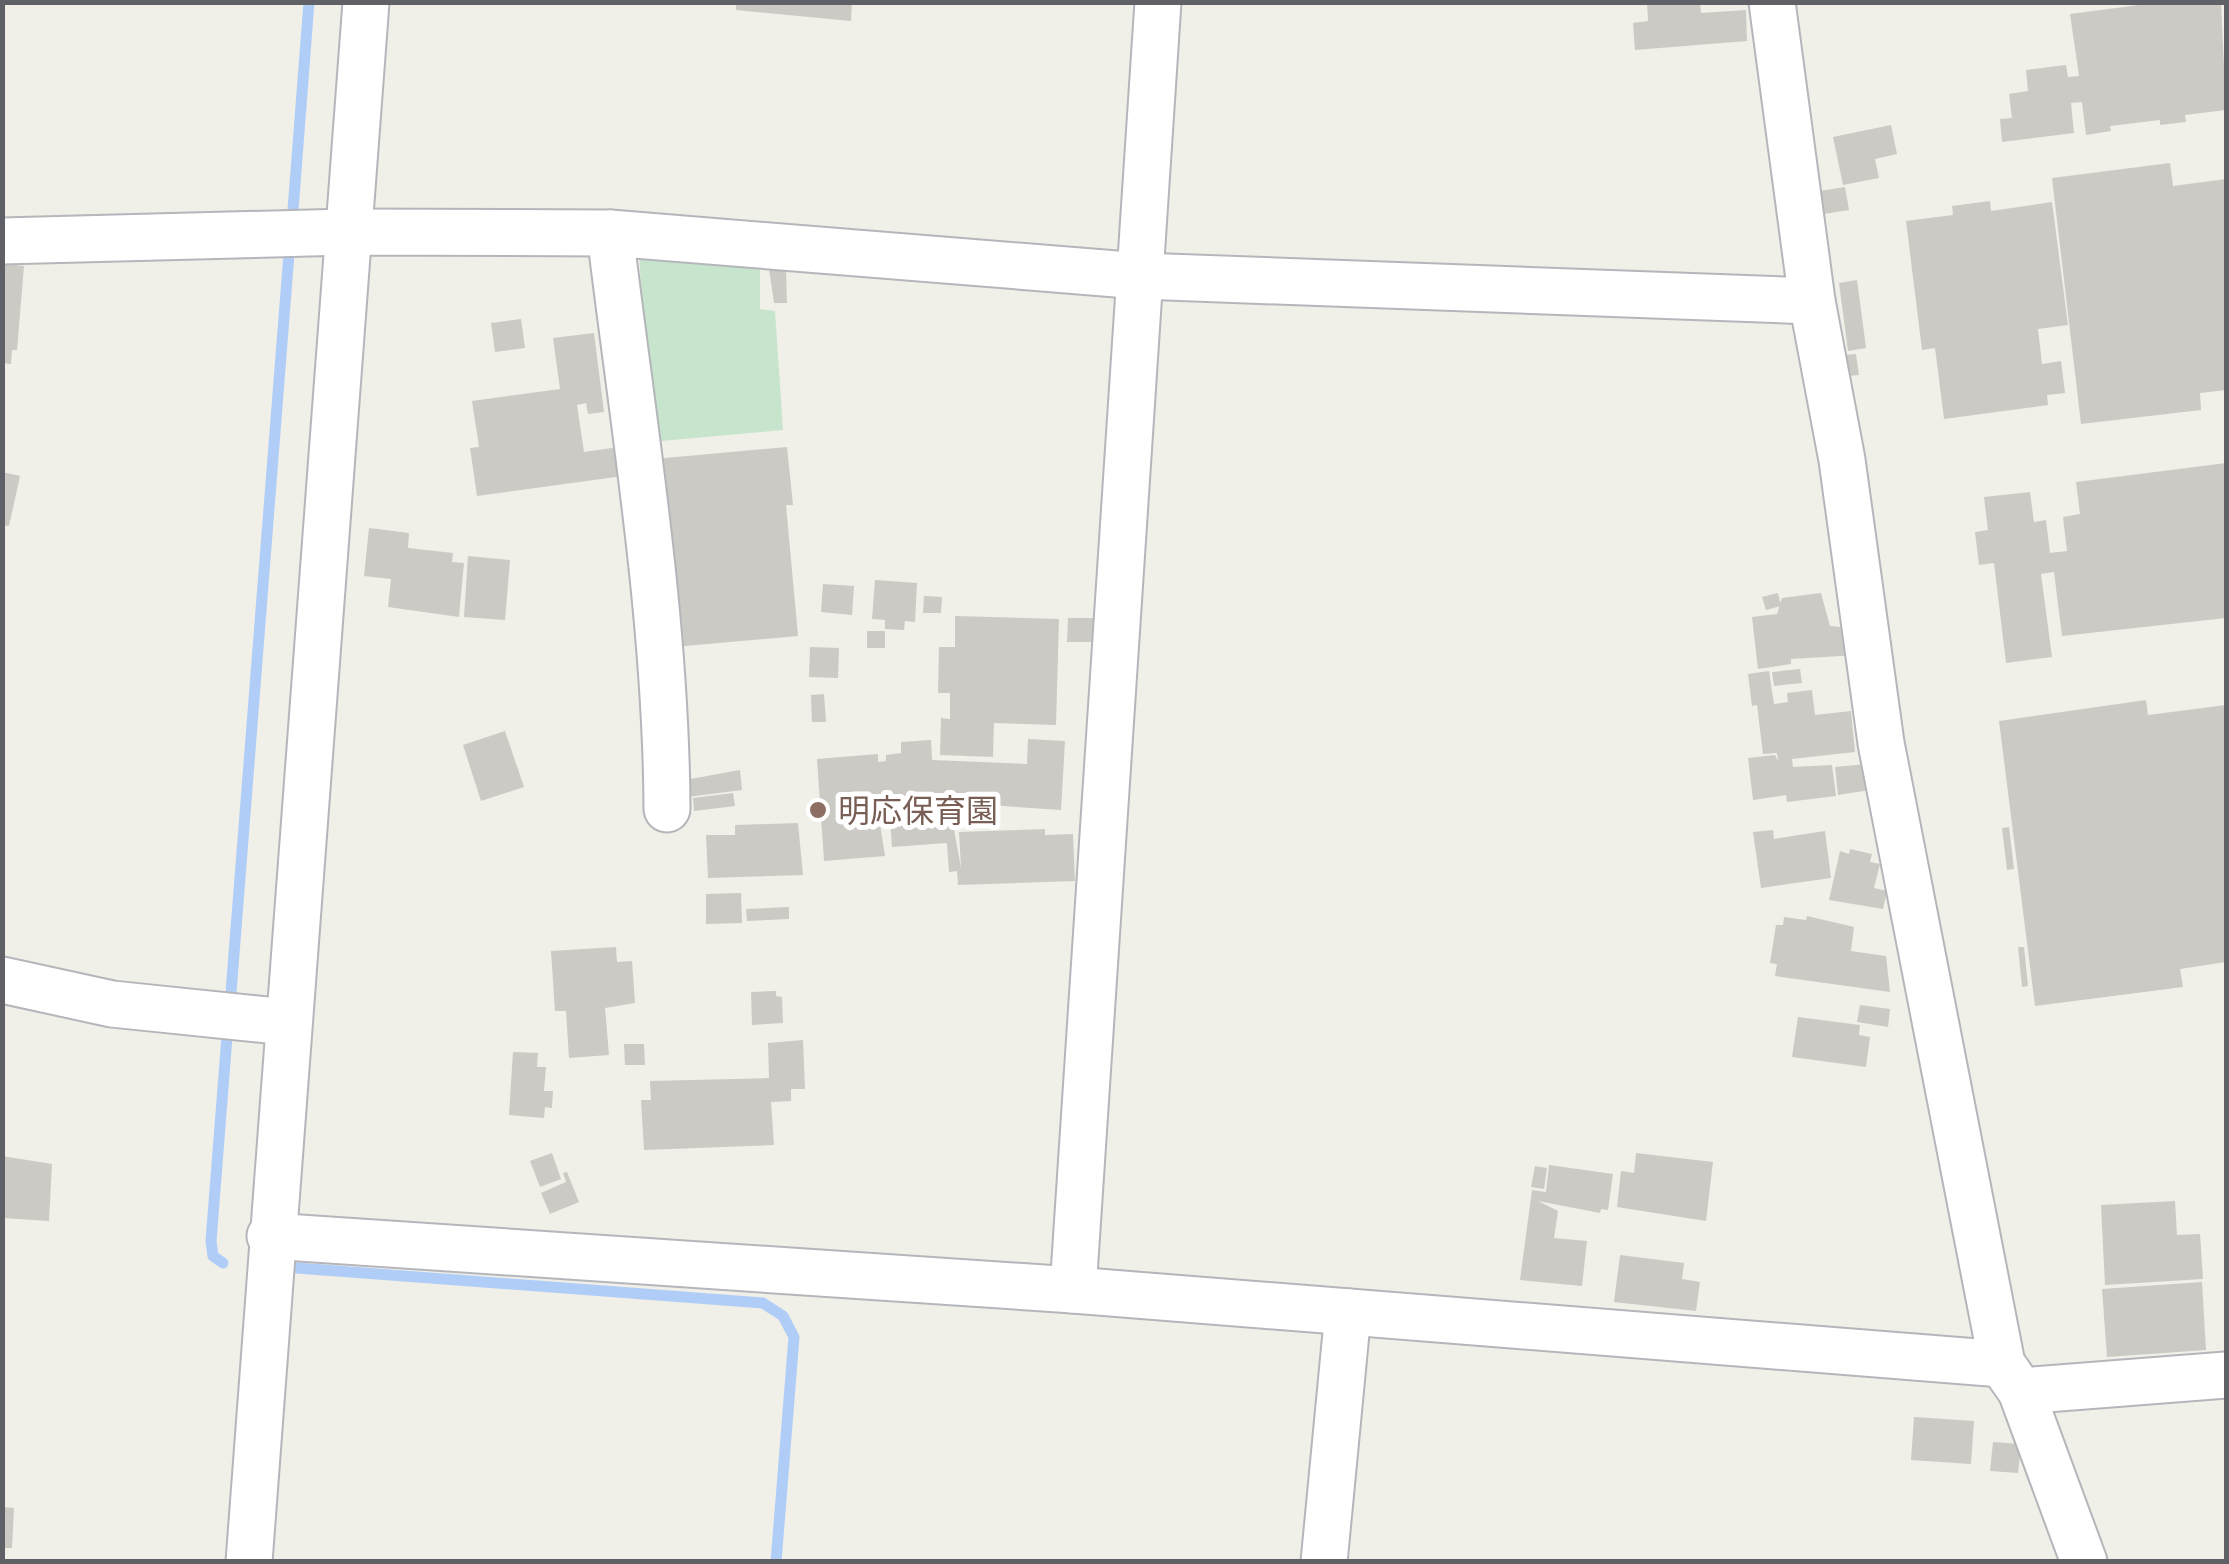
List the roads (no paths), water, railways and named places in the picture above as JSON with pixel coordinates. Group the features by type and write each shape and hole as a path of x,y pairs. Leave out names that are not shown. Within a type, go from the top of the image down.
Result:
{"street":[{"path":"249,1562 270,1236 366,2"},
{"path":"1073,1290 1158,2"},
{"path":"1772,2 1812,302 1842,460 1882,743 2011,1378 2084,1562"},
{"path":"2,241 347,232 610,233 1141,276 1812,302"},
{"path":"610,233 659,641 666,722 667,809"},
{"path":"2,980 112,1004 287,1022"},
{"path":"270,1236 1348,1312 2011,1378 2226,1375"},
{"path":"1324,1562 1348,1312"}],"waterway":[{"path":"292,223 309,2"},
{"path":"230,1005 290,241"},
{"path":"223,1263 213,1256 211,1241 228,1024"},
{"path":"297,1268 763,1303 783,1316 794,1337 776,1562"}],"place":[{"name":"明応保育園","path":"818,810"}]}
